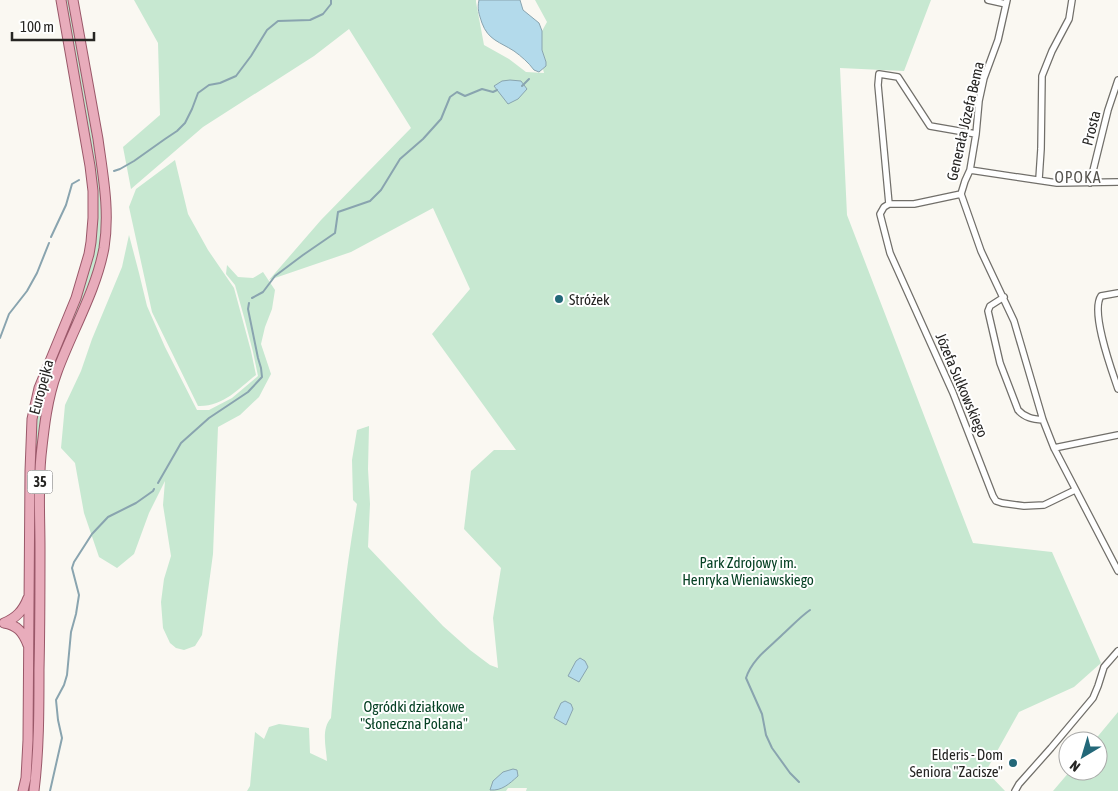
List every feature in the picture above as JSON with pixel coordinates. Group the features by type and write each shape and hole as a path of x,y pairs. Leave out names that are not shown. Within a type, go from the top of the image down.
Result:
{"main road":[{"name":"Europejka","path":"23,791 26,778 28,740 32,418 36,396 80,285 90,248 93,224 93,191 90,166 61,0"},
{"name":"Europejka","path":"34,791 37,769 39,717 40,482 43,440 51,391 95,280 104,249 107,207 105,183 73,0"},
{"path":"29,648 18,628 4,623 19,614 26,604 30,593"}],"street":[{"name":"Generała Józefa Bema","path":"988,0 1007,2 998,40 984,78 970,170 961,194 981,251 1014,321 1043,420 1054,448 1118,571"},
{"path":"1039,180 1042,76 1052,51 1069,20 1072,0"},
{"name":"Józefa Sułkowskiego","path":"976,134 930,126 898,77 879,74 878,85 889,204 884,207 880,214 890,253 953,392 996,500 1002,503 1024,506 1044,505 1075,490"},
{"name":"Prosta","path":"1090,183 1108,110 1118,80"},
{"path":"970,170 1057,183 1118,182"},
{"path":"889,204 914,204 961,194"},
{"path":"1118,293 1101,296 1098,299 1098,307 1100,330 1118,389"},
{"path":"1004,298 990,306 988,311 1000,363 1018,410 1031,418 1043,420"},
{"path":"1054,448 1118,436"},
{"path":"1015,791 1093,698 1104,667 1118,651"}],"green space":[{"path":"64,0 69,0 90,115 102,193 102,230 100,247 91,279 45,404 33,769 30,791 27,791 33,476 36,417 42,392 80,296 96,193 90,138"},
{"name":"Park Zdrojowy im. Henryka Wieniawskiego","path":"134,0 476,0 484,45 509,59 526,72 544,73 543,69 546,66 546,62 542,50 542,31 547,22 535,0 931,0 904,71 840,68 847,215 973,543 1052,552 1101,663 1074,687 1019,712 986,771 1005,791 526,791 527,788 508,788 506,791 247,791 250,786 255,732 264,739 269,727 279,724 309,728 310,753 327,761 325,733 331,718 342,611 357,504 353,500 352,460 357,430 369,426 368,469 370,504 368,547 443,626 470,650 490,665 498,668 493,618 501,568 464,529 471,471 494,450 516,450 432,334 470,289 433,208 351,252 269,280 321,220 411,128 349,29 314,56 203,127 131,189 123,147 160,115 158,43"},
{"path":"175,160 188,214 208,250 234,288 256,375 230,396 207,406 198,406 152,312 129,207 136,189"},
{"path":"129,235 147,306 165,347 197,410 209,410 232,398 258,376 235,285 226,274 227,265 238,277 253,278 263,272 275,290 272,309 261,344 271,374 259,397 240,415 218,427 213,554 202,635 195,646 184,650 176,648 170,643 163,628 161,602 164,579 171,556 163,505 165,481 149,513 134,554 117,568 99,557 84,513 75,463 61,448 65,405 81,371 92,339 122,267"},
{"path":"1118,712 1118,791 1053,791 1062,781 1108,781 1108,731 1102,731"}],"water":[{"path":"479,0 520,0 523,10 539,23 542,31 542,50 546,66 539,72 534,70 517,53 491,37 481,20 478,9"},
{"path":"502,81 521,81 527,89 518,99 508,104 494,86"},
{"path":"580,658 585,661 588,667 579,682 568,676 576,661"},
{"path":"565,701 571,704 573,709 566,725 554,718 561,703"},
{"path":"513,769 517,770 518,776 502,788 490,790 493,781 503,772"}],"waterway":[{"path":"114,171 134,161 177,131 185,123 198,93 209,85 220,83 236,76 267,30 278,21 310,20 323,14 331,4 331,0"},
{"path":"522,86 529,79"},
{"path":"252,298 263,292 275,276 335,233 338,212 370,201 381,190 400,159 423,139 441,119 450,97 457,92 465,96 482,89 493,92 497,90"},
{"path":"51,237 66,205 72,184 79,180"},
{"path":"0,338 9,314 27,291 37,273 49,243"},
{"path":"158,483 181,443 209,418 248,392 262,377 248,309 249,303"},
{"path":"50,791 62,738 56,700 67,675 71,632 79,595 72,568 74,562 92,534 108,517 136,503 154,489"},
{"path":"799,782 772,748 766,735 762,714 746,678 752,665 762,654 810,610"}],"place":[{"name":"Stróżek","path":"559,299"},
{"name":"Elderis - Dom Seniora \"Zacisze\"","path":"1013,763"}],"district":[{"name":"OPOKA","path":"1078,177"}],"park label":[{"name":"Ogródki działkowe \"Słoneczna Polana\"","path":"414,714"}]}
